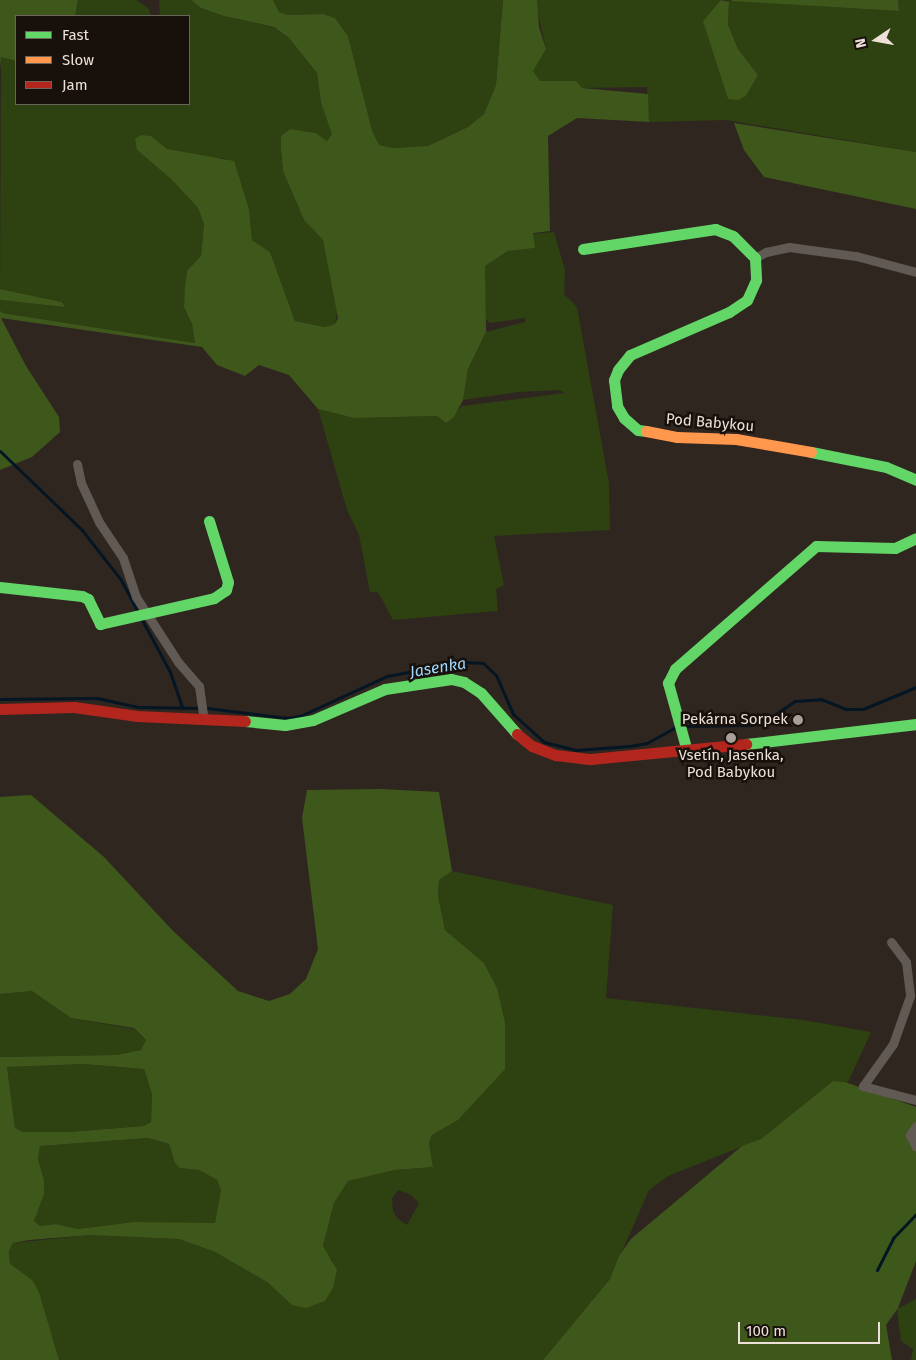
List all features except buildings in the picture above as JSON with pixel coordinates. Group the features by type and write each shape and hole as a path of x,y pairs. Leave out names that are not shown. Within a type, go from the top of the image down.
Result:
{"street":[{"path":"584,250 715,229 734,236 755,258 766,252 789,247 856,256 916,272"},
{"name":"Pod Babykou","path":"755,258 756,280 747,300 728,312 630,354 614,380 617,406 624,418 638,430 677,437 736,439 776,445 886,467 916,480"},
{"path":"77,464 81,483 99,522 123,558 143,613 199,686 203,714"},
{"path":"0,587 82,596 88,599 100,624 214,598 226,590 228,582 209,521"},
{"path":"687,751 668,683 672,672 715,636 795,560 816,546 895,548 916,538"},
{"path":"0,709 63,706 137,716 203,714 268,725 295,725 385,690 446,678 464,682 475,688 518,736 547,753 591,759 687,751 916,724"},
{"path":"891,942 906,962 910,996 893,1044 863,1086 916,1100"},
{"path":"916,1126 910,1135 916,1147"}],"green space":[{"path":"0,0 78,0 75,15 15,15 15,61 1,57 0,69"},
{"path":"78,0 137,0 149,9 151,15 75,15"},
{"path":"159,0 191,0 201,8 224,16 273,27 289,38 317,73 321,103 333,134 327,141 316,133 290,129 281,136 281,149 283,171 304,220 323,240 338,308 335,324 325,327 295,321 270,252 252,240 249,209 225,158 208,158 167,149 151,136 137,150 171,179 198,208 204,224 201,257 187,271 184,307 192,324 195,343 2,313 0,310 0,300 64,307 62,302 0,289 1,57 15,61 15,105 190,105 190,15 160,15"},
{"path":"191,0 273,0 279,12 288,15 323,14 335,18 348,36 372,130 379,145 393,148 428,146 468,127 484,114 496,85 503,0 537,0 539,27 546,49 533,71 540,81 576,81 582,88 648,94 649,122 577,118 548,136 550,231 533,233 535,248 508,251 485,266 486,332 468,369 463,400 454,417 446,423 437,416 354,418 318,409 289,375 259,365 245,376 217,365 202,347 1,318 26,366 59,417 60,432 32,457 0,470 0,310 2,313 195,343 192,324 184,307 185,286 187,271 201,256 204,224 198,208 171,179 137,150 135,139 141,135 151,136 167,149 234,161 249,209 252,240 270,252 295,321 325,327 335,324 338,318 323,240 304,220 283,171 281,149 281,136 290,129 316,133 327,141 332,134 321,103 317,73 289,38 274,27 224,16 201,8"},
{"path":"273,0 503,0 496,85 484,114 468,127 428,146 393,148 379,145 372,130 348,36 335,18 323,14 288,15 279,12"},
{"path":"535,0 721,0 704,21 728,99 746,96 758,75 738,49 728,23 729,2 725,0 899,11 898,0 916,0 916,152 726,120 649,122 647,87 582,88 534,80 532,71 546,49"},
{"path":"721,0 729,2 728,24 738,49 758,75 746,96 738,100 728,99 703,21"},
{"path":"898,0 899,11 732,1"},
{"path":"734,123 916,152 916,209 764,177 744,150"},
{"path":"554,232 565,270 564,294 577,307 609,483 610,530 494,536 504,585 496,589 498,611 393,620 378,592 370,592 359,535 347,510 318,409 354,418 437,416 446,423 462,406 565,393 559,390 518,392 463,400 468,369 486,332 525,322 525,318 490,323 485,319 485,266 508,251 535,248 530,234"},
{"path":"0,289 62,302 65,307 0,300"},
{"path":"381,789 439,792 452,871 439,880 438,896 445,930 484,963 497,988 505,1023 505,1069 458,1120 432,1135 429,1143 433,1167 395,1170 348,1181 334,1203 323,1246 337,1270 333,1288 325,1301 306,1308 292,1305 267,1282 215,1252 179,1239 90,1235 29,1240 13,1243 9,1251 10,1264 32,1280 39,1292 59,1360 0,1360 0,1057 117,1055 141,1050 146,1040 134,1028 71,1018 32,991 0,994 0,797 31,795 104,857 173,931 238,991 269,1001 290,994 306,979 318,949 302,818 307,790","holes":["84,1064 144,1069 152,1094 151,1122 144,1126 69,1132 23,1132 15,1128 7,1067","148,1138 169,1144 175,1163 180,1168 199,1170 217,1180 221,1190 215,1223 134,1222 78,1229 56,1224 40,1226 34,1221 44,1194 44,1180 38,1159 40,1146"]},
{"path":"452,871 613,905 606,998 803,1020 871,1032 848,1082 833,1081 761,1139 668,1176 649,1190 610,1279 543,1360 59,1360 39,1292 10,1264 9,1251 13,1243 90,1235 179,1239 215,1252 267,1282 292,1305 333,1261 325,1253 323,1246 334,1203 348,1181 395,1170 433,1167 429,1143 432,1135 458,1120 497,988 484,963 445,930 438,896 439,880","holes":["398,1190 411,1195 419,1203 407,1225 397,1218 393,1211 392,1198"]},
{"path":"32,991 71,1018 134,1029 146,1040 145,1047 135,1053 117,1055 0,1057 0,994"},
{"path":"84,1064 144,1069 152,1094 151,1122 144,1126 69,1132 23,1132 15,1128 7,1067"},
{"path":"833,1081 845,1082 916,1107 916,1261 898,1308 886,1325 892,1360 543,1360 610,1279 619,1256 631,1239 742,1146 761,1139"},
{"path":"148,1138 169,1144 175,1163 181,1168 199,1170 217,1180 221,1190 215,1224 134,1222 78,1229 56,1224 40,1226 34,1221 44,1194 44,1180 38,1159 40,1146"},
{"path":"916,1299 916,1360 911,1360 913,1349 901,1341 897,1309"}],"waterway":[{"path":"0,451 82,530 121,580 138,612"},
{"path":"141,618 170,672 182,707"},
{"name":"Jasenka","path":"0,699 97,698 138,707 207,708 287,718 300,716 387,676 463,662 483,663 496,675 513,714 544,742 576,750 630,746 647,743 676,727"},
{"name":"Jasenka","path":"682,726 752,725 766,721 795,701 821,699 846,709 863,709 916,687"},
{"path":"877,1270 893,1238 916,1214"}],"traffic: fast":[{"path":"583,249 715,229 733,236 755,258 756,280 747,300 729,312 630,355 618,370 614,380 617,406 624,418 638,430 646,431"},
{"path":"811,452 886,467 916,480"},
{"path":"0,587 82,596 88,599 100,624 214,598 226,590 228,582 209,521"},
{"path":"687,751 668,683 675,669 816,546 895,548 916,538"},
{"path":"245,721 285,725 313,720 385,689 451,679 464,682 481,693 517,734"},
{"path":"746,744 916,724"}],"traffic: slow":[{"path":"646,431 677,437 736,439 811,452"}],"traffic: jam":[{"path":"0,709 74,707 137,716 245,721"},
{"path":"517,734 532,746 556,755 591,759 746,744"}],"place":[{"name":"Pekárna Sorpek","path":"798,720"},
{"name":"Vsetín, Jasenka, Pod Babykou","path":"731,738"}]}
